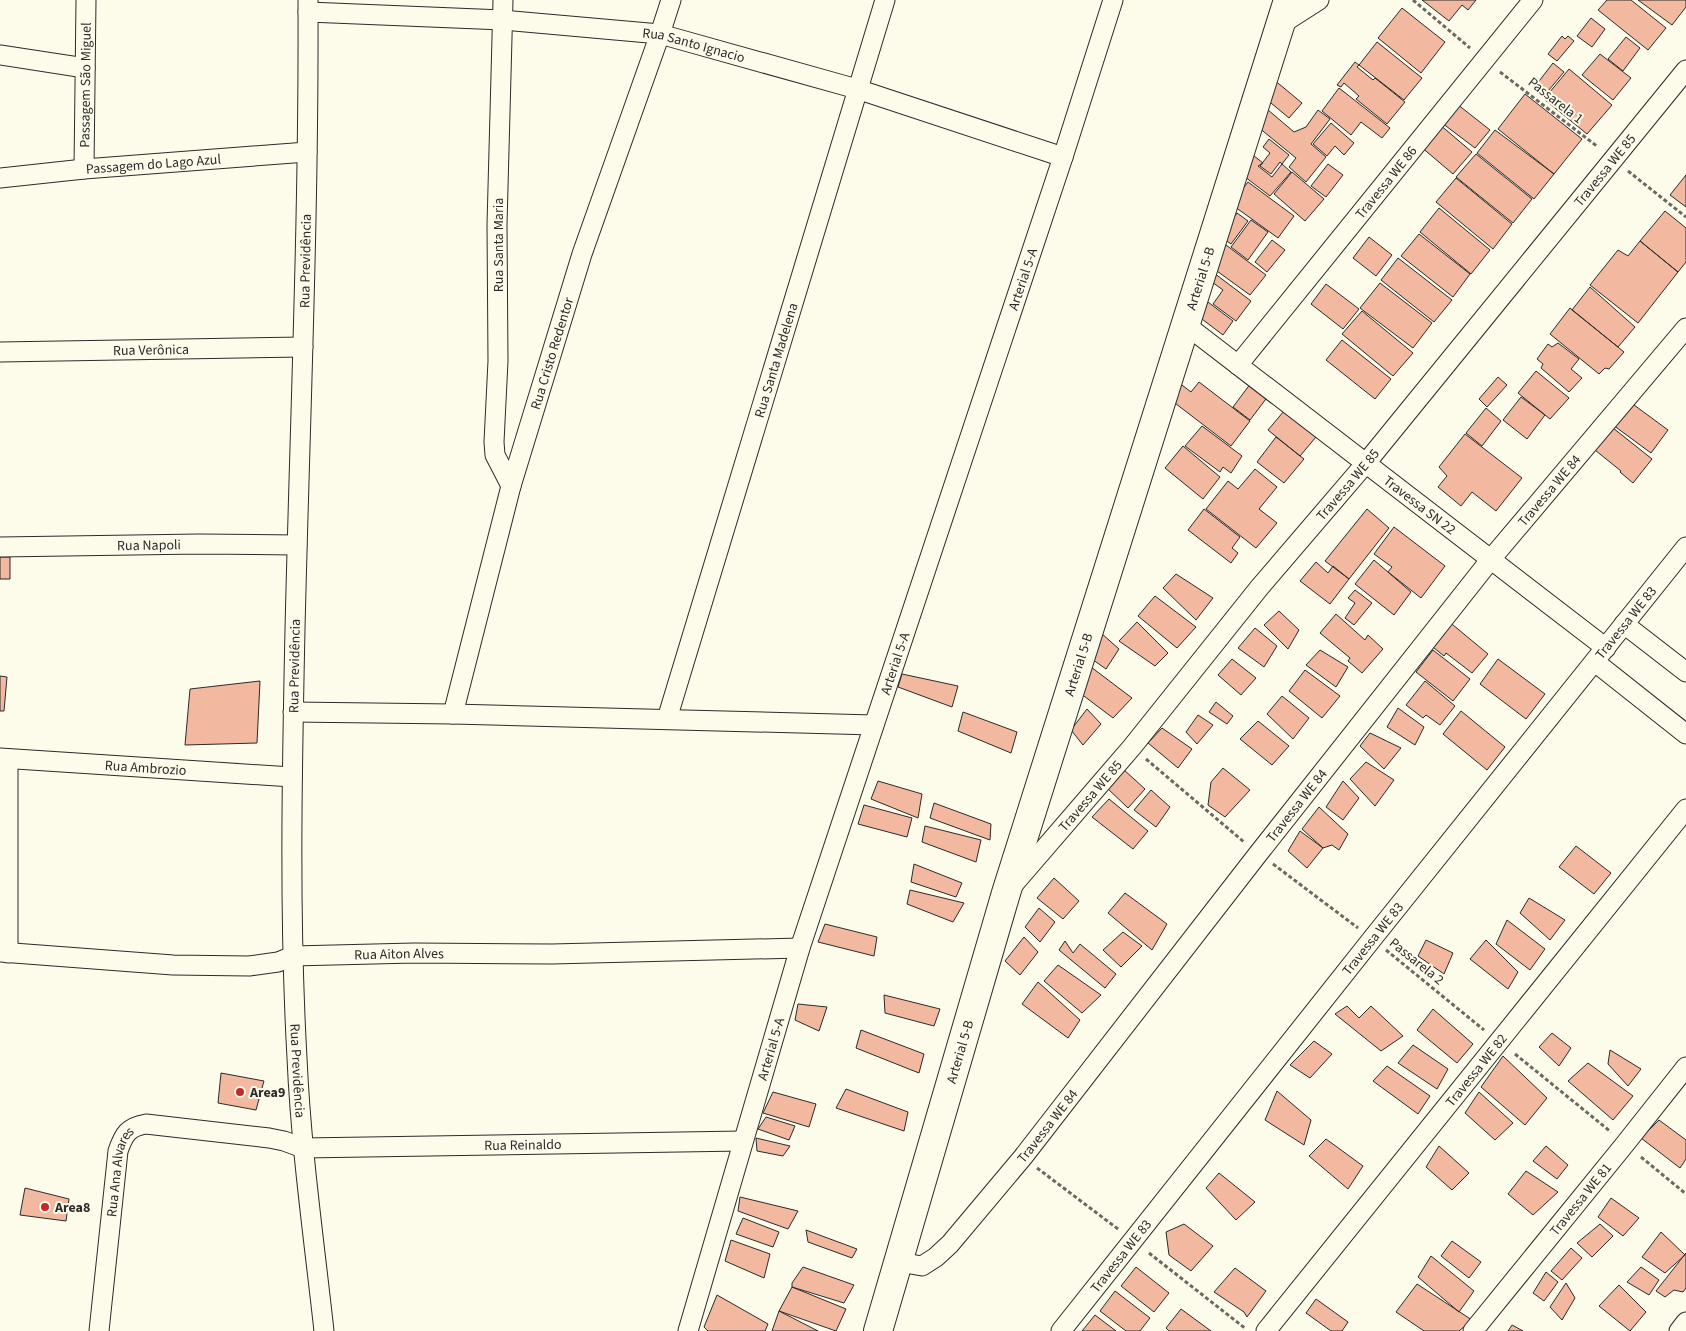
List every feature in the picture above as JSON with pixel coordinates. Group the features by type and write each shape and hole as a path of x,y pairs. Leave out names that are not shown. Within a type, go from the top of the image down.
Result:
{"main road":[{"name":"Arterial 5-B","path":"878,1331 1006,893 1284,13"}],"street":[{"name":"Passagem São Miguel","path":"84,169 86,0"},
{"name":"Rua Santa Maria","path":"503,0 497,225 498,361 494,442 495,455 511,486"},
{"name":"Rua Cristo Redentor","path":"453,714 511,486 582,254 671,0"},
{"name":"Rua Santa Madelena","path":"667,719 885,0"},
{"name":"Arterial 5-A","path":"688,1331 800,948 1114,0"},
{"path":"1284,13 1319,0"},
{"name":"Travessa WE 86","path":"1238,365 1533,0"},
{"name":"Rua Santo Ignacio","path":"308,6 503,20 660,34 858,89 1063,158"},
{"name":"Rua Previdência","path":"308,6 308,152 293,712 293,956 303,1148 324,1331"},
{"path":"0,55 85,68"},
{"name":"Travessa WE 85","path":"1006,893 1132,747 1265,580 1366,463 1686,70"},
{"name":"Passagem do Lago Azul","path":"0,178 84,169 308,152"},
{"name":"Travessa SN 22","path":"1186,324 1491,559 1601,655 1686,734"},
{"name":"Travessa WE 84","path":"899,1262 922,1266 936,1257 950,1244 1023,1157 1258,854 1491,559 1686,328"},
{"name":"Rua Verônica","path":"0,352 303,347"},
{"name":"Rua Napoli","path":"0,547 198,544 297,545"},
{"name":"Travessa WE 83","path":"1061,1331 1686,547"},
{"path":"1624,624 1686,672"},
{"path":"293,712 453,714 874,725"},
{"path":"4,759 4,953"},
{"name":"Rua Ambrozio","path":"4,759 292,777"},
{"name":"Travessa WE 82","path":"1266,1331 1686,809"},
{"name":"Rua Aiton Alves","path":"4,953 173,965 249,966 278,962 293,956 414,953 552,954 800,948"},
{"name":"Travessa WE 81","path":"1473,1331 1686,1066"},
{"name":"Rua Ana Alvares","path":"98,1331 118,1151 123,1138 130,1130 135,1126 146,1124 269,1138 303,1148"},
{"name":"Rua Reinaldo","path":"303,1148 743,1141"},
{"path":"102,1300 110,1331"},
{"path":"1679,1331 1686,1322"}],"path":[{"name":"Passarela 1","path":"1412,0 1686,218"},
{"name":"Passarela 2","path":"1132,747 1258,854 1372,939 1686,1194"}],"building":[{"path":"1422,0 1476,0 1468,10 1462,5 1449,21"},
{"path":"1607,0 1631,0 1666,28 1648,50 1598,10"},
{"path":"1638,0 1686,0 1686,7 1672,25"},
{"path":"1402,8 1445,42 1421,73 1378,38"},
{"path":"1591,18 1605,29 1592,47 1577,36"},
{"path":"1562,36 1565,39 1568,36 1574,41 1557,61 1548,54"},
{"path":"1626,37 1640,48 1623,71 1608,59"},
{"path":"1377,42 1422,78 1404,100 1359,65"},
{"path":"1600,54 1631,78 1613,100 1582,75"},
{"path":"1355,62 1359,65 1357,67 1373,80 1375,78 1405,102 1387,124 1356,99 1359,96 1344,83 1341,87 1337,85"},
{"path":"1553,63 1564,72 1543,97 1533,89"},
{"path":"1569,69 1612,105 1587,134 1544,99"},
{"path":"1273,79 1302,103 1289,118 1265,98"},
{"path":"1339,88 1390,128 1382,138 1361,122 1351,135 1322,111"},
{"path":"1525,94 1582,139 1554,174 1498,129"},
{"path":"1261,104 1294,132 1306,127 1318,110 1330,119 1311,144 1326,157 1306,182 1289,167 1296,158 1253,123"},
{"path":"1457,104 1490,130 1475,148 1442,123"},
{"path":"1331,123 1354,143 1344,155 1335,146 1327,156 1313,144"},
{"path":"1439,124 1472,152 1453,174 1420,146"},
{"path":"1495,130 1554,174 1534,199 1477,153"},
{"path":"1269,139 1289,155 1282,164 1280,162 1271,174 1260,166 1270,153 1263,147"},
{"path":"1249,152 1263,163 1258,166 1272,177 1282,164 1291,172 1270,196 1236,170"},
{"path":"1476,154 1532,199 1513,223 1456,177"},
{"path":"1328,164 1343,175 1326,197 1311,186"},
{"path":"1292,172 1324,199 1305,221 1274,194"},
{"path":"1686,175 1686,207 1670,195"},
{"path":"1456,178 1512,224 1493,249 1436,202"},
{"path":"1248,182 1294,216 1278,238 1231,204"},
{"path":"1439,208 1490,250 1471,274 1420,232"},
{"path":"1665,211 1686,228 1686,262 1678,272 1640,241"},
{"path":"1237,213 1248,221 1231,244 1220,236"},
{"path":"1251,220 1268,232 1248,260 1231,247"},
{"path":"1419,234 1470,274 1453,297 1401,256"},
{"path":"1369,237 1392,255 1376,276 1353,258"},
{"path":"1272,240 1285,250 1267,272 1255,262"},
{"path":"1640,241 1678,272 1638,323 1590,285 1618,250 1628,256"},
{"path":"1226,245 1266,275 1250,295 1210,266"},
{"path":"1398,258 1452,300 1434,322 1381,280"},
{"path":"1210,270 1251,301 1236,321 1213,304 1223,290 1205,277"},
{"path":"1380,283 1432,323 1413,348 1360,308"},
{"path":"1326,284 1359,309 1343,329 1311,304"},
{"path":"1590,287 1635,327 1618,347 1572,310"},
{"path":"1204,299 1233,321 1223,335 1194,313"},
{"path":"1570,308 1624,352 1609,369 1605,368 1599,374 1550,334"},
{"path":"1362,311 1413,353 1393,376 1342,334"},
{"path":"1342,340 1391,379 1375,399 1326,360"},
{"path":"1558,343 1579,359 1571,369 1582,378 1569,392 1541,368 1543,364 1537,359 1548,344 1552,347"},
{"path":"1536,371 1569,398 1550,419 1518,393"},
{"path":"1498,377 1507,385 1487,407 1479,399"},
{"path":"1254,379 1272,391 1250,420 1233,407"},
{"path":"1178,382 1191,392 1199,382 1250,421 1231,446 1167,397"},
{"path":"1521,397 1545,415 1527,439 1503,420"},
{"path":"1630,402 1668,430 1651,453 1613,425"},
{"path":"1486,408 1501,421 1482,446 1466,433"},
{"path":"1284,411 1316,437 1300,456 1268,430"},
{"path":"1608,424 1652,459 1633,483 1590,446"},
{"path":"1202,426 1242,456 1231,473 1223,467 1220,472 1185,446"},
{"path":"1465,434 1522,478 1496,511 1472,492 1461,506 1438,487 1447,476 1439,467"},
{"path":"1276,437 1304,459 1284,483 1257,462"},
{"path":"1183,446 1220,477 1203,499 1165,468"},
{"path":"1255,469 1277,487 1259,509 1277,523 1256,548 1206,509 1228,481 1238,489"},
{"path":"1204,509 1240,537 1232,548 1238,553 1231,563 1188,530"},
{"path":"1367,509 1389,528 1349,579 1325,561"},
{"path":"1394,527 1445,566 1421,598 1388,572 1392,567 1374,554"},
{"path":"0,557 10,557 10,579 0,579"},
{"path":"1374,560 1411,592 1394,615 1355,584"},
{"path":"1316,562 1328,573 1333,566 1349,579 1330,604 1300,581"},
{"path":"1176,574 1213,598 1196,620 1163,588"},
{"path":"1355,590 1372,603 1354,625 1345,618 1355,603 1348,598"},
{"path":"1155,596 1196,627 1177,648 1138,616"},
{"path":"1279,611 1299,630 1288,649 1264,625"},
{"path":"1336,614 1365,640 1368,635 1383,649 1362,673 1348,661 1350,658 1320,633"},
{"path":"1447,620 1488,654 1472,673 1446,653 1444,656 1428,643"},
{"path":"1137,622 1168,653 1155,666 1119,641"},
{"path":"1255,628 1277,646 1264,667 1238,648"},
{"path":"1101,633 1119,649 1106,669 1089,657"},
{"path":"1320,650 1348,667 1336,687 1306,665"},
{"path":"1433,650 1470,679 1453,701 1416,672"},
{"path":"1232,659 1256,678 1241,695 1218,675"},
{"path":"1498,659 1545,694 1526,719 1480,684"},
{"path":"1091,667 1132,698 1113,718 1076,690"},
{"path":"1305,670 1340,696 1322,718 1289,691"},
{"path":"902,674 958,686 952,707 898,687"},
{"path":"0,676 7,677 4,711 0,711"},
{"path":"260,681 257,743 185,745 190,689"},
{"path":"1425,681 1455,706 1440,725 1426,715 1423,718 1406,705"},
{"path":"1282,696 1309,718 1293,739 1267,714"},
{"path":"1216,702 1233,716 1227,724 1209,712"},
{"path":"1398,708 1424,727 1415,745 1387,727"},
{"path":"1087,709 1101,724 1083,745 1071,730"},
{"path":"1461,711 1505,747 1487,770 1443,734"},
{"path":"963,712 1017,732 1011,753 958,731"},
{"path":"1198,715 1213,725 1197,744 1186,732"},
{"path":"1258,721 1289,746 1272,765 1240,739"},
{"path":"1162,728 1192,749 1178,768 1148,743"},
{"path":"1370,733 1401,748 1384,769 1360,746"},
{"path":"1366,762 1394,780 1375,806 1350,779"},
{"path":"1223,768 1250,790 1225,817 1208,805 1211,782"},
{"path":"1123,769 1145,789 1128,808 1106,787"},
{"path":"878,781 922,794 918,818 871,799"},
{"path":"1343,781 1359,798 1343,820 1326,807"},
{"path":"1151,790 1170,807 1156,827 1134,810"},
{"path":"1109,799 1148,831 1133,849 1092,817"},
{"path":"934,803 991,824 990,840 930,818"},
{"path":"864,805 912,818 907,837 858,824"},
{"path":"1319,807 1348,834 1339,850 1332,845 1323,848 1302,829"},
{"path":"925,826 981,840 976,862 922,842"},
{"path":"1300,831 1323,848 1307,868 1288,851"},
{"path":"1576,846 1611,873 1594,894 1559,867"},
{"path":"914,864 962,883 956,897 911,882"},
{"path":"1054,878 1079,901 1063,919 1037,898"},
{"path":"910,890 964,903 953,922 907,904"},
{"path":"1125,893 1167,924 1152,950 1108,913"},
{"path":"1529,898 1565,920 1550,940 1520,913"},
{"path":"1039,908 1055,922 1040,942 1025,927"},
{"path":"1507,920 1545,949 1530,970 1496,944"},
{"path":"825,924 877,937 874,956 818,942"},
{"path":"1123,932 1142,946 1121,967 1103,950"},
{"path":"1024,937 1038,952 1020,975 1005,961"},
{"path":"1426,940 1453,953 1444,974 1418,956"},
{"path":"1486,940 1518,972 1508,989 1470,959"},
{"path":"1065,941 1073,953 1080,944 1116,974 1105,988 1059,950"},
{"path":"1058,965 1101,995 1082,1013 1044,981"},
{"path":"1038,982 1080,1020 1068,1038 1022,1004"},
{"path":"884,995 940,1009 934,1026 885,1013"},
{"path":"798,1004 827,1007 819,1031 795,1020"},
{"path":"1347,1006 1359,1018 1371,1006 1403,1036 1381,1051 1335,1014"},
{"path":"1433,1009 1473,1044 1457,1063 1417,1030"},
{"path":"861,1030 924,1054 919,1073 856,1048"},
{"path":"1552,1033 1571,1048 1559,1066 1539,1047"},
{"path":"1314,1041 1332,1054 1310,1078 1290,1065"},
{"path":"1413,1045 1448,1069 1437,1089 1398,1063"},
{"path":"1610,1050 1641,1069 1628,1086 1608,1064"},
{"path":"1503,1056 1547,1098 1525,1125 1481,1087"},
{"path":"1588,1063 1633,1096 1613,1120 1568,1081"},
{"path":"1387,1066 1430,1096 1418,1114 1373,1081"},
{"name":"Area9","path":"221,1073 264,1081 256,1110 218,1103"},
{"path":"846,1089 908,1112 904,1131 836,1108"},
{"path":"1277,1091 1311,1120 1304,1145 1265,1120"},
{"path":"773,1092 816,1104 809,1127 763,1113"},
{"path":"1479,1092 1513,1123 1495,1140 1465,1113"},
{"path":"766,1117 795,1126 789,1140 758,1129"},
{"path":"1659,1120 1686,1140 1686,1159 1680,1168 1641,1138"},
{"path":"756,1138 790,1146 783,1156 757,1151"},
{"path":"1326,1139 1363,1166 1348,1189 1309,1156"},
{"path":"1439,1146 1469,1173 1452,1190 1426,1167"},
{"path":"1546,1146 1568,1165 1557,1179 1533,1161"},
{"path":"1526,1171 1558,1192 1533,1215 1508,1194"},
{"path":"1219,1173 1255,1202 1236,1220 1206,1188"},
{"name":"Area8","path":"25,1188 69,1199 66,1221 20,1215"},
{"path":"740,1197 798,1211 788,1229 738,1211"},
{"path":"1611,1198 1639,1218 1623,1236 1598,1217"},
{"path":"743,1218 779,1232 773,1247 736,1234"},
{"path":"1184,1224 1213,1246 1191,1271 1169,1255 1166,1232"},
{"path":"1600,1224 1613,1236 1592,1257 1577,1243"},
{"path":"806,1230 857,1249 852,1258 808,1242"},
{"path":"1661,1232 1685,1255 1665,1273 1642,1257"},
{"path":"731,1240 770,1254 764,1278 725,1261"},
{"path":"1452,1241 1481,1262 1469,1278 1441,1256"},
{"path":"1571,1248 1582,1258 1562,1280 1551,1271"},
{"path":"1686,1253 1686,1288 1683,1292 1674,1290 1665,1297 1656,1291"},
{"path":"1431,1256 1474,1291 1459,1312 1418,1277"},
{"path":"803,1267 854,1285 844,1303 792,1287 792,1283"},
{"path":"1136,1267 1169,1293 1154,1312 1121,1286"},
{"path":"1641,1267 1659,1280 1649,1295 1627,1282"},
{"path":"1235,1268 1266,1291 1247,1317 1244,1312 1214,1292"},
{"path":"1546,1272 1558,1282 1544,1301 1533,1293"},
{"path":"1566,1283 1575,1298 1562,1320 1550,1307"},
{"path":"1417,1284 1472,1320 1459,1331 1424,1331 1396,1312"},
{"path":"1619,1285 1646,1312 1630,1331 1599,1306"},
{"path":"792,1287 846,1309 836,1331 779,1311"},
{"path":"1115,1291 1150,1318 1140,1331 1126,1331 1100,1311"},
{"path":"717,1295 768,1324 765,1331 708,1331 704,1327"},
{"path":"1316,1299 1348,1322 1342,1331 1331,1331 1306,1313"},
{"path":"1181,1309 1211,1331 1169,1331 1166,1328"},
{"path":"779,1311 818,1331 772,1331"},
{"path":"1095,1315 1116,1331 1082,1331"},
{"path":"1512,1325 1523,1331 1508,1331"}],"place":[{"name":"Area9","path":"240,1092"},
{"name":"Area8","path":"45,1207"}]}
